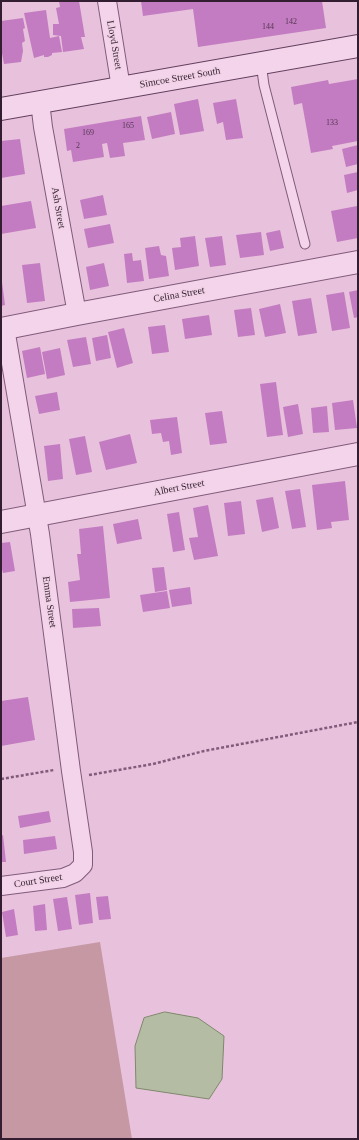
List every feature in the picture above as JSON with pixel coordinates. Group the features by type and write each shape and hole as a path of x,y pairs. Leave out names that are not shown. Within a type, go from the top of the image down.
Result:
{"street":[{"name":"Lloyd Street","path":"107,1 121,88"},
{"name":"Simcoe Street South","path":"1,110 358,46"},
{"name":"Ash Street","path":"40,102 77,314"},
{"name":"Celina Street","path":"3,329 358,262"},
{"name":"Emma Street","path":"3,329 37,515 83,852 83,866 74,873"},
{"name":"Albert Street","path":"1,522 358,454"},
{"name":"Court Street","path":"1,886 63,878 74,873"}],"lane":[{"path":"262,63 264,85 305,244"}],"path":[{"path":"84,776 152,764 204,751 358,722"},
{"path":"1,779 56,769"}],"shaded area":[{"path":"100,942 132,1139 1,1139 1,958"},
{"path":"165,1012 198,1018 224,1036 222,1079 209,1099 136,1088 135,1046 144,1018"}],"building":[{"path":"59,1 79,1 85,37 81,37 84,49 63,52 61,36 53,35 53,24 59,24 56,8 60,7"},
{"path":"141,1 322,1 326,28 198,47 193,9 143,16"},
{"path":"46,10 50,38 59,36 62,52 52,53 52,55 48,57 44,57 44,55 34,58 24,13"},
{"path":"23,18 25,41 22,43 23,51 21,62 4,64 1,48 1,21"},
{"path":"358,79 358,141 332,146 333,149 311,153 302,103 294,105 291,87 328,80 329,84"},
{"path":"198,99 204,131 180,135 174,104"},
{"path":"236,99 243,138 226,140 223,122 217,124 213,103"},
{"path":"171,112 175,134 152,139 147,117"},
{"path":"141,116 145,140 123,143 125,156 110,158 107,143 102,144 104,157 73,162 71,150 67,151 64,129"},
{"path":"20,139 25,174 1,178 1,141"},
{"path":"358,145 358,164 346,167 342,149"},
{"path":"358,172 358,190 347,193 344,175"},
{"path":"103,195 107,215 84,219 80,200"},
{"path":"31,201 36,228 1,234 1,206"},
{"path":"357,206 358,238 337,242 331,211"},
{"path":"110,224 114,243 88,248 84,229"},
{"path":"280,230 284,248 270,251 266,233"},
{"path":"261,232 264,255 240,258 236,235"},
{"path":"195,236 199,266 175,270 172,248 181,247 180,238"},
{"path":"222,236 226,265 210,267 205,238"},
{"path":"159,246 161,255 166,256 169,276 149,279 145,248"},
{"path":"132,253 133,261 141,260 144,281 127,283 124,254"},
{"path":"40,263 45,301 27,303 22,265"},
{"path":"104,263 109,286 90,290 86,267"},
{"path":"1,282 5,305 1,306"},
{"path":"358,290 358,317 354,318 349,292"},
{"path":"344,292 350,328 332,331 326,295"},
{"path":"311,298 317,333 298,336 292,301"},
{"path":"280,304 286,333 265,337 259,309"},
{"path":"251,308 255,335 238,337 234,310"},
{"path":"209,315 212,335 185,339 182,319"},
{"path":"165,325 169,352 152,354 148,327"},
{"path":"124,328 133,363 117,368 108,332"},
{"path":"107,335 111,358 96,361 92,338"},
{"path":"86,337 91,364 73,367 67,340"},
{"path":"40,347 45,374 27,378 22,351"},
{"path":"60,348 65,375 47,379 42,352"},
{"path":"276,382 283,435 267,437 260,384"},
{"path":"57,392 60,410 39,414 35,396"},
{"path":"353,400 357,428 335,430 332,403"},
{"path":"298,404 303,434 288,437 283,407"},
{"path":"327,406 329,432 313,433 311,408"},
{"path":"222,411 227,443 210,445 205,413"},
{"path":"177,417 182,453 171,455 169,441 163,442 161,433 152,434 150,420"},
{"path":"130,434 137,463 106,470 99,442"},
{"path":"85,436 92,472 76,475 69,439"},
{"path":"60,444 63,479 48,481 44,446"},
{"path":"345,481 349,520 331,522 332,528 317,530 312,485"},
{"path":"300,489 306,527 292,529 285,491"},
{"path":"273,497 279,528 262,532 256,500"},
{"path":"241,501 245,534 228,536 224,503"},
{"path":"208,505 218,556 194,560 189,538 198,537 193,508"},
{"path":"179,512 185,550 173,552 167,514"},
{"path":"138,519 142,539 117,544 113,524"},
{"path":"103,526 110,598 70,602 68,582 80,580 77,554 81,554 79,529"},
{"path":"10,542 15,571 3,573 1,565 1,543"},
{"path":"164,567 167,590 155,592 152,568"},
{"path":"190,587 192,604 172,607 169,590"},
{"path":"167,591 170,608 143,612 140,595"},
{"path":"99,608 101,626 73,628 72,609"},
{"path":"28,697 35,740 1,746 1,701"},
{"path":"49,811 51,822 20,828 18,816"},
{"path":"3,835 6,862 1,862 1,836"},
{"path":"55,836 57,849 24,854 23,840"},
{"path":"90,893 93,923 79,925 75,895"},
{"path":"108,896 111,919 99,920 96,897"},
{"path":"67,897 72,929 58,931 53,899"},
{"path":"45,904 47,930 35,931 33,906"},
{"path":"14,909 18,935 6,937 2,912"}]}
